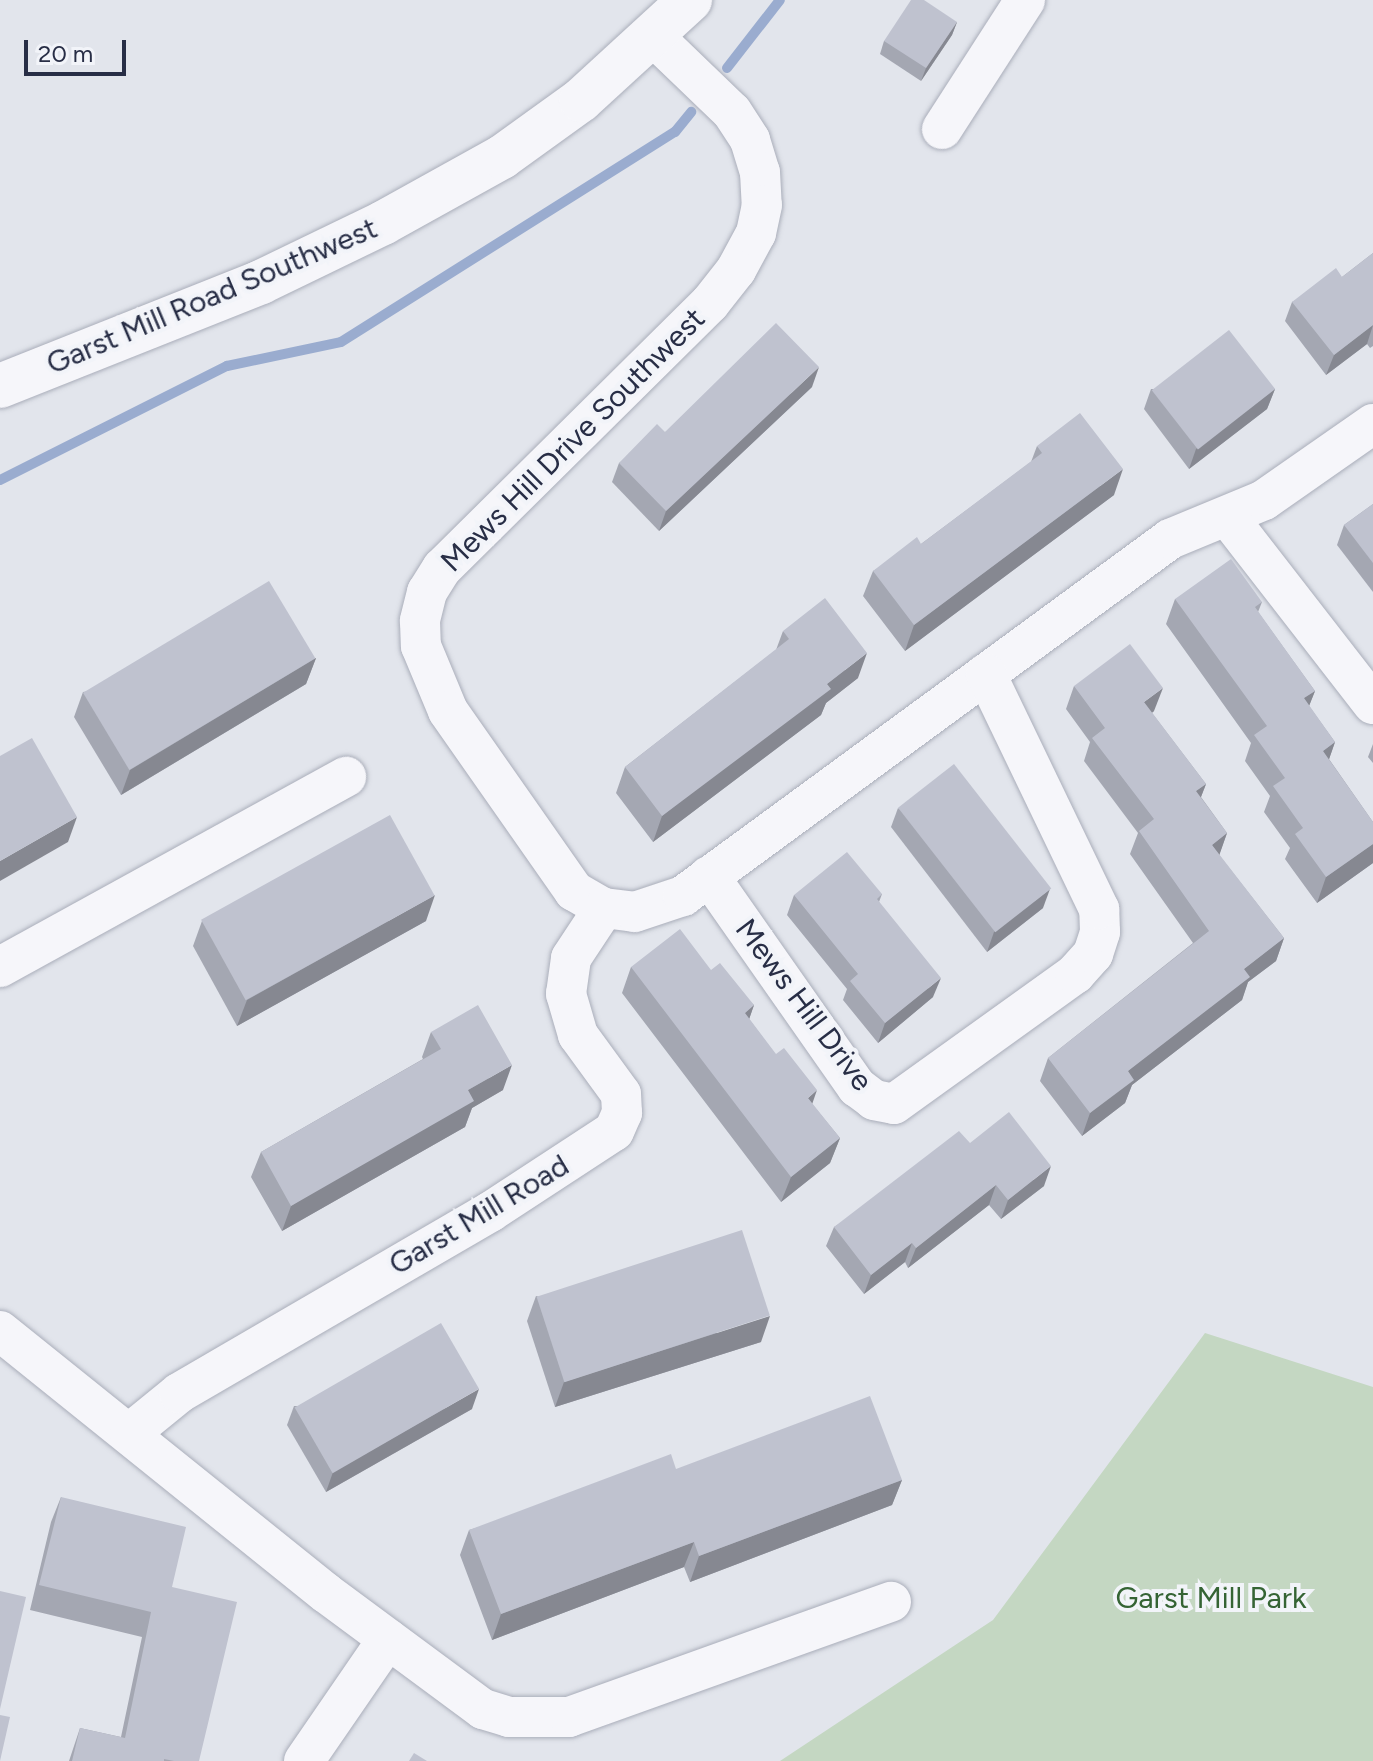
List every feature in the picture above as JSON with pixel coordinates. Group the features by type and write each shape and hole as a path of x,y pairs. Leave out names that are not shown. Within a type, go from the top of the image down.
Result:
{"street":[{"name":"Garst Mill Road Southwest","path":"0,386 261,282 383,223 502,157 581,100 654,37 690,0"},
{"path":"942,129 1025,0"},
{"name":"Mews Hill Drive Southwest","path":"604,908 574,891 448,711 421,646 420,621 427,592 442,568 710,303 736,270 756,233 762,205 760,172 750,140 732,112 654,37"},
{"path":"604,908 653,909 709,876 1170,539 1227,516 1288,485 1373,424"},
{"path":"1227,516 1373,704"},
{"name":"Mews Hill Drive","path":"709,876 857,1087 874,1100 894,1104 1075,974 1093,954 1100,932 1099,909 986,674"},
{"path":"0,967 346,777"},
{"name":"Garst Mill Road","path":"130,1433 179,1393 490,1212 614,1131 622,1113 621,1094 578,1035 566,994 571,958 604,908"},
{"path":"0,1331 62,1385 130,1433 388,1639 483,1709 543,1720 569,1717 891,1602"},
{"path":"304,1761 388,1639"}],"green space":[{"name":"Garst Mill Park","path":"1205,1333 1373,1387 1373,1761 780,1761 993,1620"}],"building":[{"path":"911,0 924,0 957,22 926,68 884,41"},
{"path":"1373,253 1373,325 1334,355 1292,302 1336,268 1342,277"},
{"path":"776,323 819,367 666,511 619,463 657,424 665,432"},
{"path":"1229,330 1275,389 1198,449 1152,390"},
{"path":"1080,413 1123,469 914,625 873,571 917,537 921,544 1042,453 1037,446"},
{"path":"1373,504 1373,563 1344,525"},
{"path":"1231,559 1262,602 1255,607 1315,691 1304,698 1335,742 1323,751 1373,822 1373,844 1326,877 1295,834 1303,828 1273,786 1285,778 1254,735 1267,726 1175,599"},
{"path":"269,581 315,658 129,770 83,693"},
{"path":"825,598 867,653 827,684 831,689 662,816 625,767 789,639 783,631"},
{"path":"1130,644 1163,688 1144,702 1206,784 1196,791 1227,833 1212,845 1284,938 1244,969 1250,977 1128,1071 1134,1080 1090,1113 1048,1058 1209,931 1139,831 1154,819 1092,738 1105,728 1074,686"},
{"path":"32,738 77,817 0,861 0,756"},
{"path":"954,764 1051,889 995,932 898,808"},
{"path":"390,815 435,895 246,1000 201,920"},
{"path":"847,852 882,894 877,899 941,978 885,1023 850,981 858,974 794,895"},
{"path":"680,929 711,970 720,963 754,1005 745,1013 776,1054 784,1048 817,1090 808,1098 840,1138 791,1177 631,967"},
{"path":"478,1005 512,1065 468,1090 474,1101 291,1206 261,1152 441,1049 431,1032"},
{"path":"1009,1112 1051,1166 1008,1200 996,1185 916,1248 912,1243 871,1275 834,1227 959,1131 970,1143"},
{"path":"742,1230 770,1316 564,1382 537,1297"},
{"path":"441,1323 479,1389 333,1473 295,1408"},
{"path":"870,1396 902,1480 699,1556 694,1542 501,1614 469,1530 671,1454 676,1469"},
{"path":"61,1497 186,1527 172,1587 237,1602 199,1761 72,1761 80,1728 125,1738 151,1612 39,1585"},
{"path":"0,1591 26,1597 0,1709"},
{"path":"0,1715 10,1717 0,1761"},
{"path":"414,1753 427,1761 409,1761"}],"waterway":[{"path":"727,68 780,0"},
{"path":"0,480 227,366 341,342 675,132 691,112"}]}
